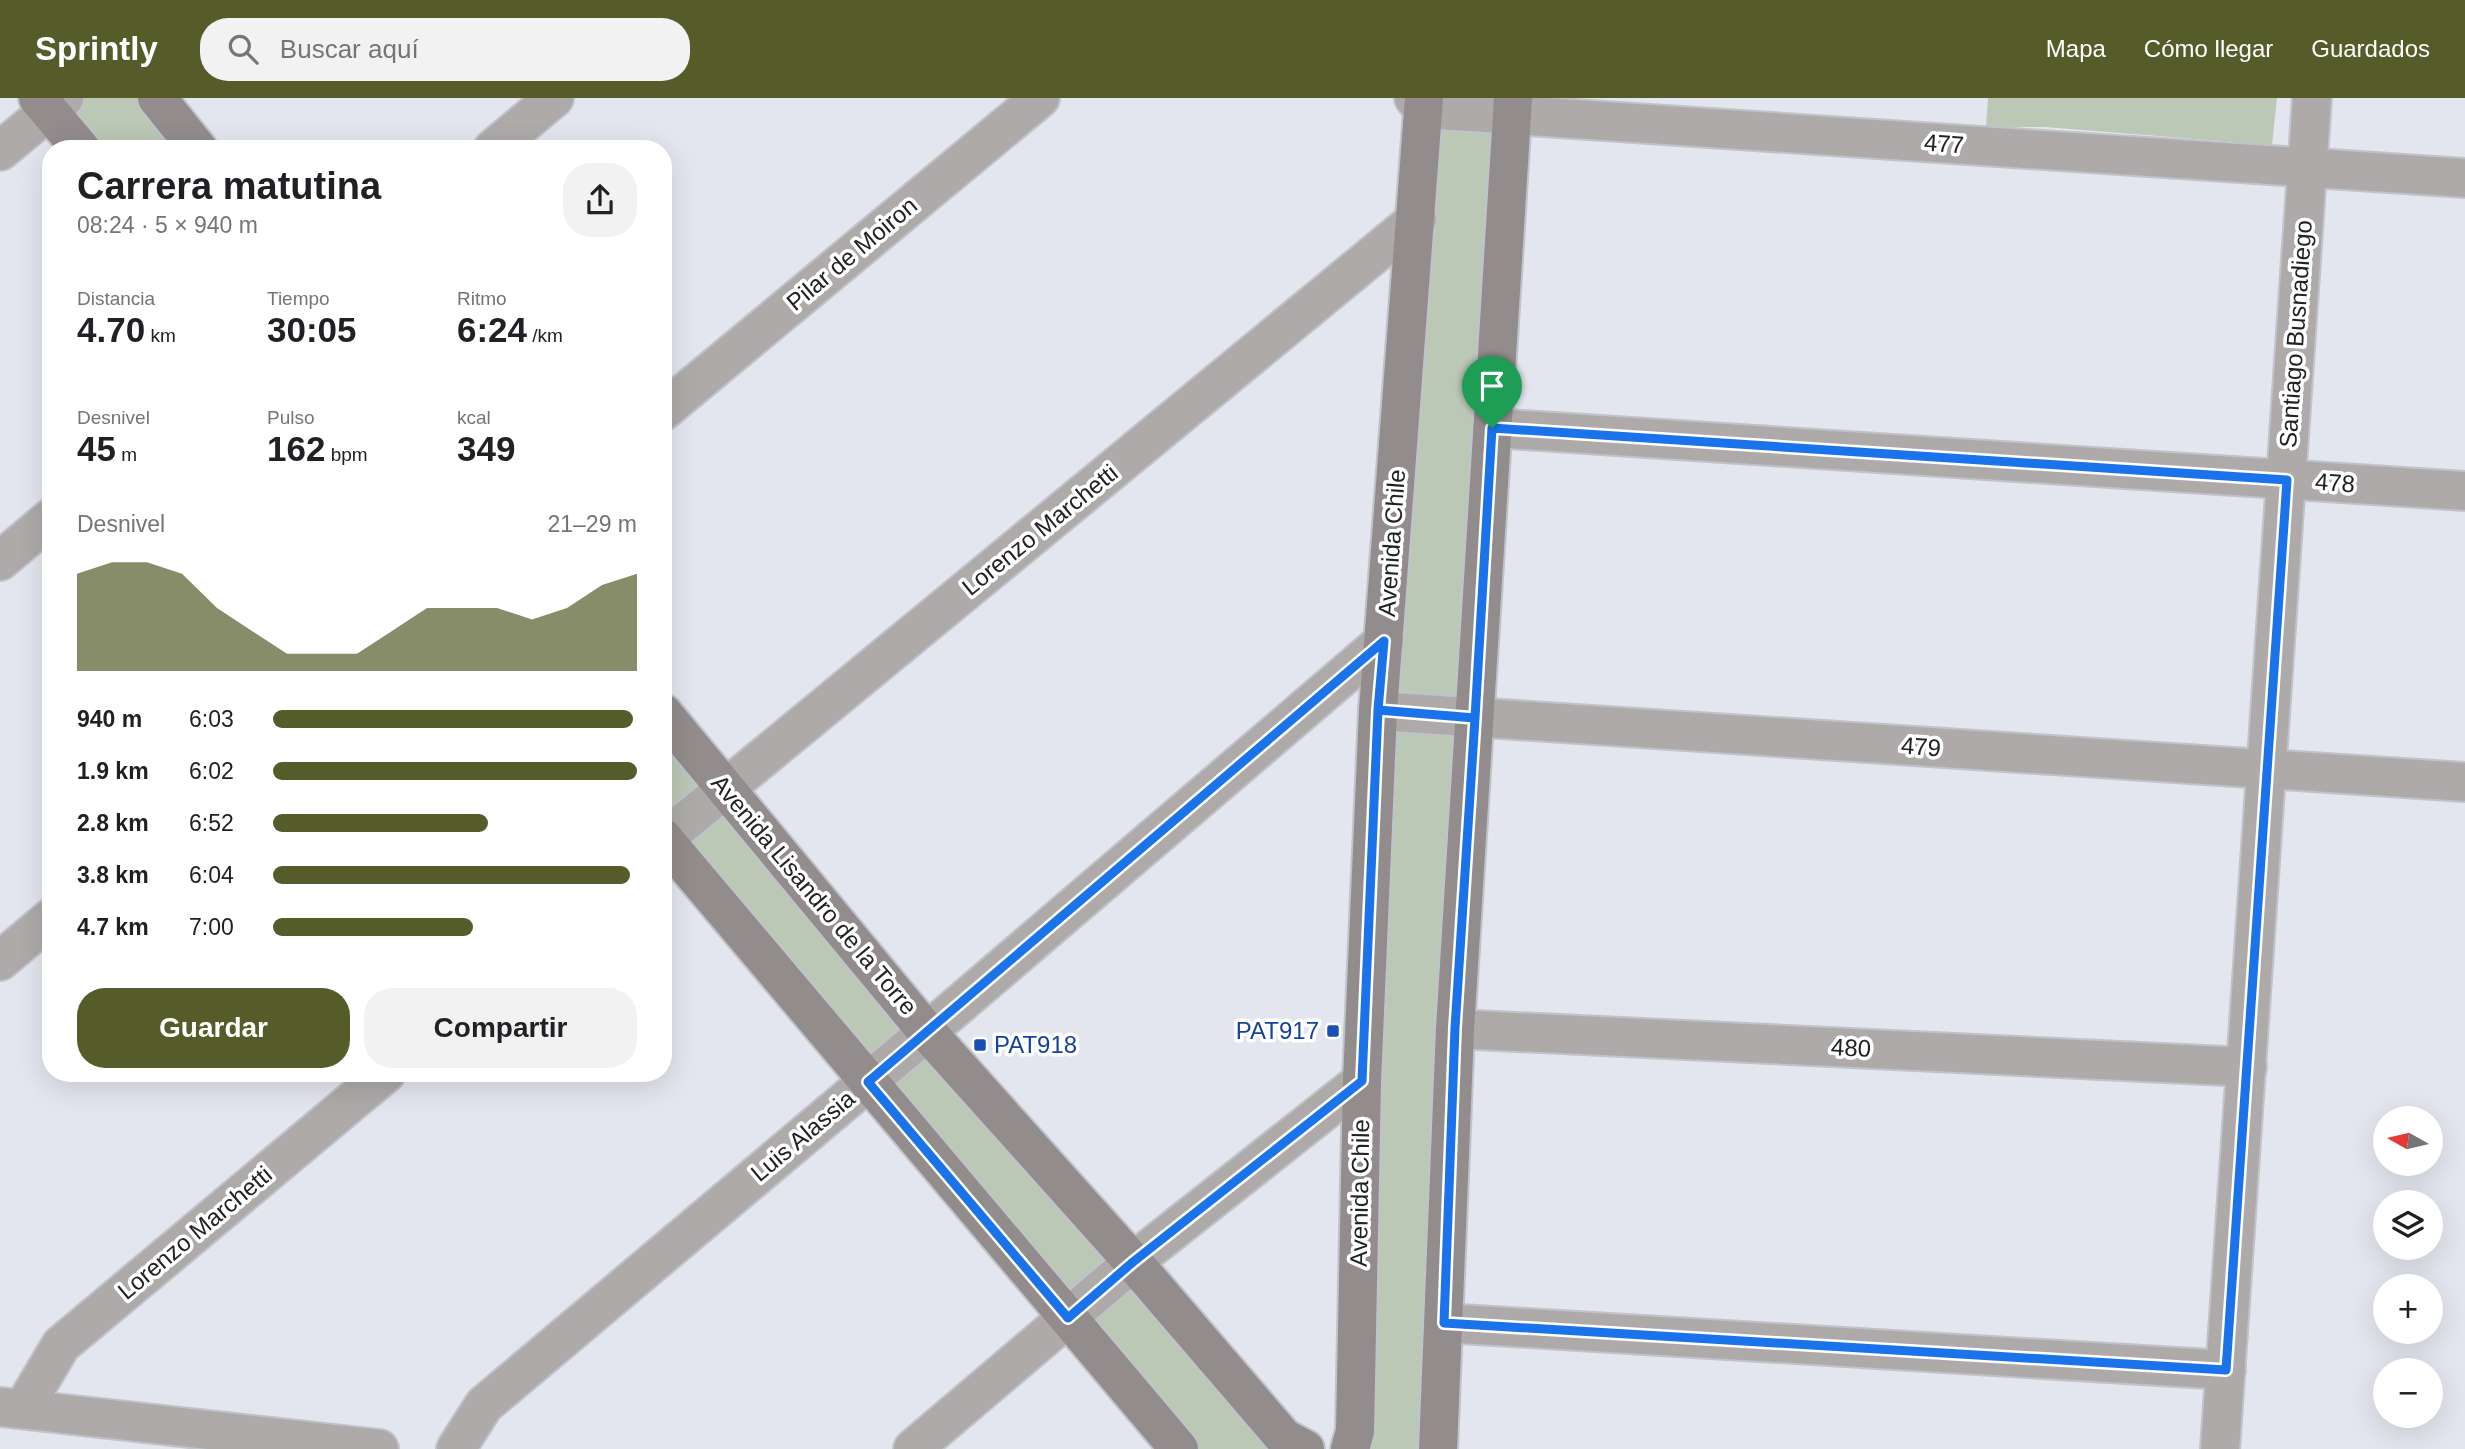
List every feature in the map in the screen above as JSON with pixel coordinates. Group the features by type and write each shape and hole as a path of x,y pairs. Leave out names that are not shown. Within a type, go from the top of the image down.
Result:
{"main road":[{"path":"156,98 191,140"},
{"path":"50,102 75,140"},
{"name":"Avenida Chile","path":"1350,1449 1355,1431 1362,1081 1378,710 1417,219 1421,102"},
{"path":"1438,1449 1455,1028 1513,107"},
{"name":"Avenida Lisandro de la Torre","path":"672,724 927,1032 1133,1262 1284,1437 1305,1449"},
{"path":"672,849 1179,1449"}],"street":[{"path":"504,140 554,98"},
{"name":"Pilar de Moiron","path":"672,404 1040,98"},
{"name":"Santiago Busnadiego","path":"2220,1449 2312,98"},
{"path":"0,150 50,102"},
{"name":"477","path":"1421,102 2465,178"},
{"name":"Lorenzo Marchetti","path":"672,832 1417,219"},
{"name":"478","path":"1492,428 2465,491"},
{"path":"0,561 42,526"},
{"name":"Luis Alassia","path":"456,1449 484,1405 927,1032 1384,641"},
{"name":"479","path":"1378,710 2465,782"},
{"path":"0,961 42,926"},
{"name":"480","path":"1455,1028 2247,1067"},
{"path":"913,1449 1133,1262 1362,1081"},
{"name":"Lorenzo Marchetti","path":"12,1408 61,1345 375,1082"},
{"path":"1444,1323 2226,1370"},
{"path":"12,1408 237,1441 379,1449"}],"green space":[{"path":"38,98 157,98 191,140 73,140"},
{"path":"1424,98 1513,98 1438,1449 1350,1449"},
{"path":"1988,98 2277,98 2272,145 2044,127 1986,127"},
{"path":"672,723 1305,1449 1179,1449 672,849"}],"place":[{"name":"PAT917","path":"1333,1031"},
{"name":"PAT918","path":"980,1045"}],"route":[{"path":"1492,428 1475,718 1378,710 1384,641 868,1082 1068,1318 1133,1262 1362,1081 1378,710 1475,718 1455,1028 1444,1323 2226,1370 2287,480 1492,428"}]}
